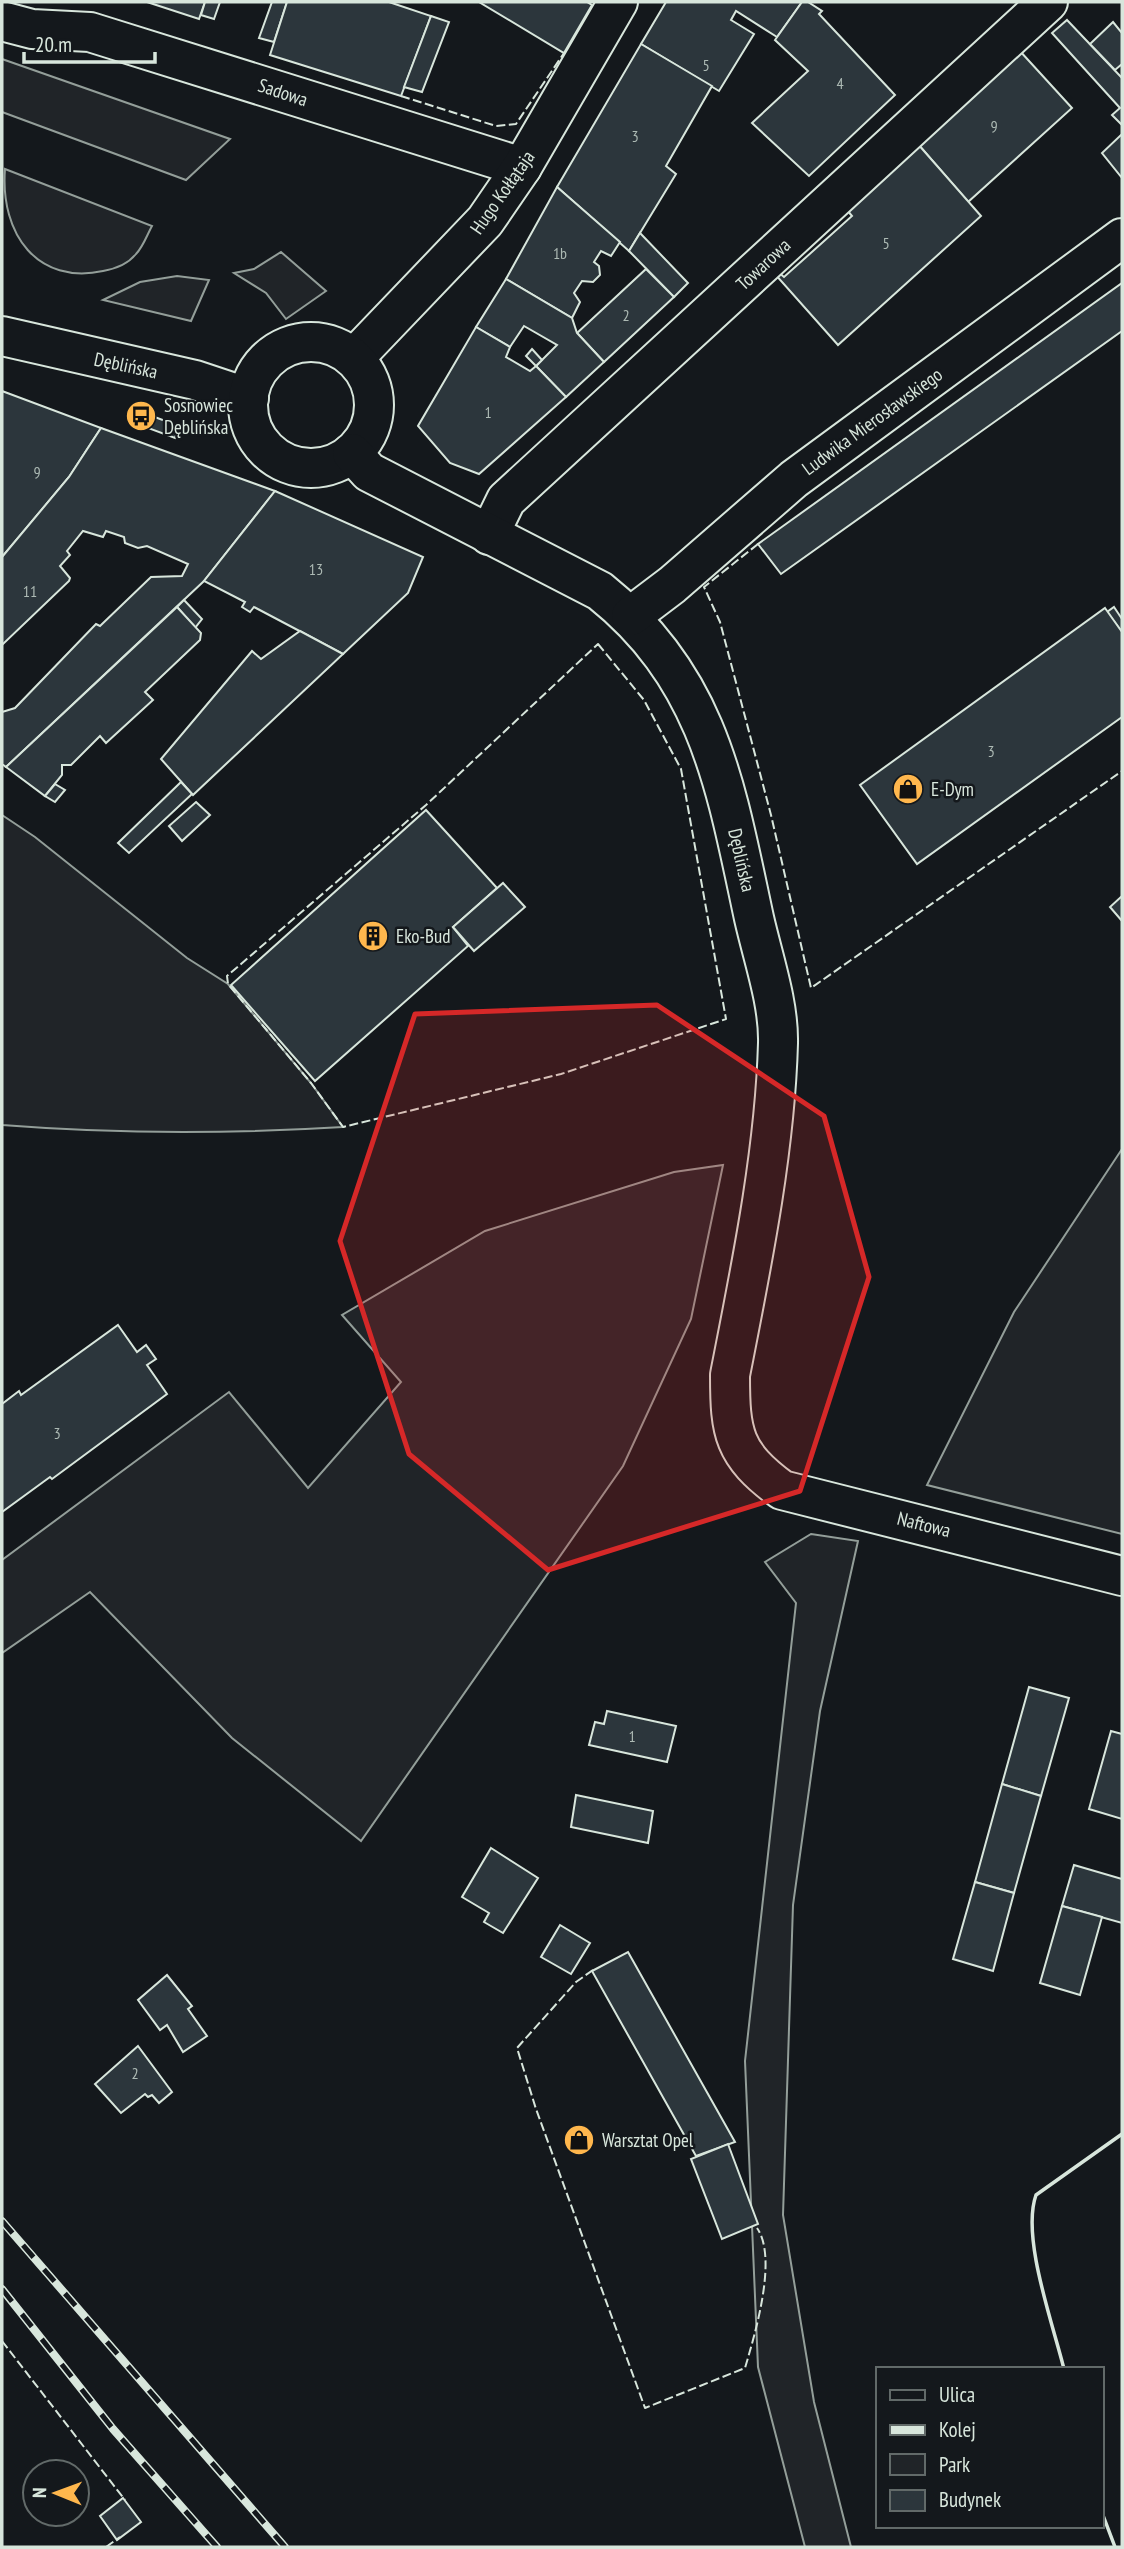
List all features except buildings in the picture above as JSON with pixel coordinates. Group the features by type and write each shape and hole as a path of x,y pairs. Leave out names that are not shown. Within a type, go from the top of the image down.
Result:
{"street":[{"name":"Hugo Kołłątaja","path":"354,358 485,221 522,167 618,2"},
{"name":"Towarowa","path":"489,535 506,500 1048,2"},
{"name":"Sadowa","path":"2,21 32,29 90,32 522,167"},
{"name":"Ludwika Mierosławskiego","path":"631,616 672,585 794,479 1122,238"},
{"name":"Dęblińska","path":"2,336 195,380 249,398"},
{"path":"320,343 354,358 365,372 372,388 374,406 368,432 352,453 339,462 318,468 295,466 282,461 259,441 252,427 249,398 251,386 264,364 284,349 320,343"},
{"name":"Dęblińska","path":"352,453 369,472 600,591 631,616 665,655 684,687 717,759 770,991 778,1041 768,1147 730,1375 730,1412 740,1450"},
{"name":"Naftowa","path":"740,1450 757,1472 782,1490 1122,1576"}],"highlighted area":[{"path":"657,1005 824,1116 869,1277 800,1491 548,1570 409,1454 340,1241 415,1014"}],"green space":[{"path":"2,59 230,139 186,180 2,112"},
{"path":"5,169 152,226 138,251 121,266 80,273 60,270 42,262 28,250 17,234 9,215"},
{"path":"281,252 326,291 286,319 266,293 234,273 254,269"},
{"path":"177,276 209,280 191,321 103,300 140,282"},
{"path":"2,815 35,837 187,958 228,984 311,1083 343,1127 172,1132 2,1125"},
{"path":"1122,1149 1122,1534 927,1485 1014,1312"},
{"path":"723,1165 691,1319 623,1466 361,1841 232,1738 90,1592 2,1653 2,1560 229,1392 308,1488 401,1382 342,1315 485,1231 674,1172"},
{"path":"811,1534 858,1541 820,1711 793,1905 783,2215 814,2402 851,2547 805,2547 758,2367 745,2061 796,1603 765,1562"}],"railway":[{"path":"2,2221 285,2547"},
{"path":"2,2289 113,2429 217,2547"}],"fence":[{"path":"401,96 496,126 516,124 564,53"},
{"path":"758,544 704,587 720,622 771,815 811,988 1122,771"},
{"path":"598,644 644,700 681,769 726,1019 561,1074 343,1127 311,1083 228,984 227,976 426,805 598,644"},
{"path":"593,1970 576,1982 517,2048 536,2109 645,2408 745,2368 759,2317 765,2277 763,2241 757,2228"},
{"path":"2,2341 125,2500"},
{"path":"106,2547 120,2537"}],"wall":[{"path":"1063,2367 1035,2257 1032,2213 1036,2195 1122,2134"},
{"path":"1103,2515 1115,2547"}],"place":[{"name":"Sosnowiec Dęblińska","path":"141,416"},
{"name":"E-Dym","path":"908,789"},
{"name":"Eko-Bud","path":"373,936"},
{"name":"Warsztat Opel","path":"579,2140"}]}
